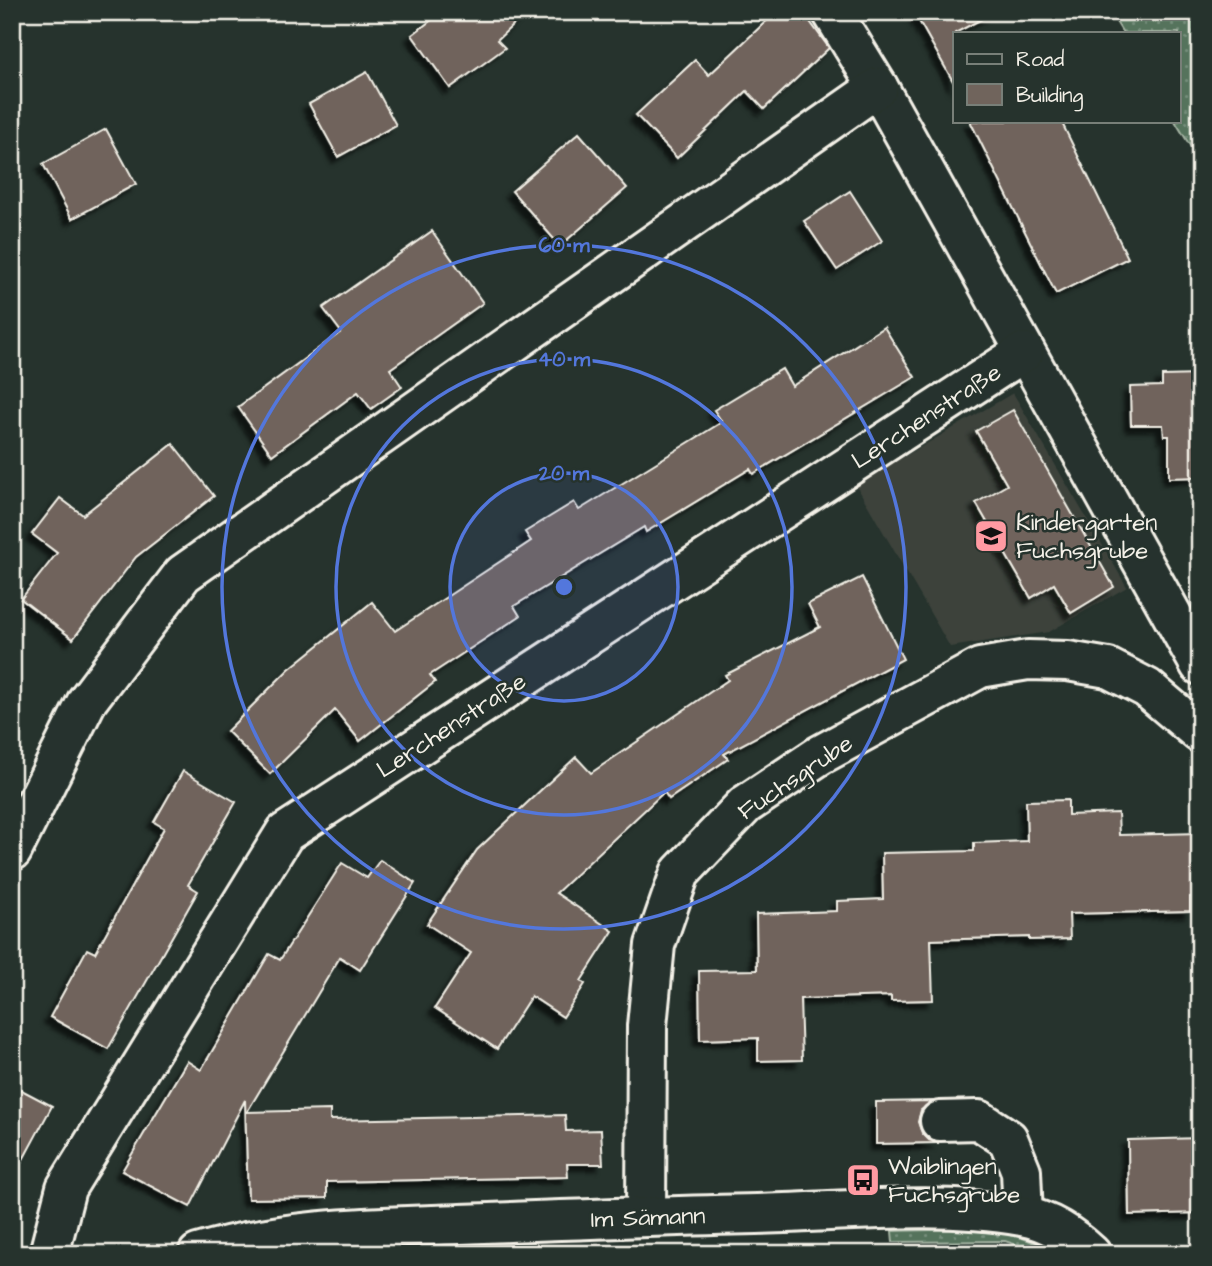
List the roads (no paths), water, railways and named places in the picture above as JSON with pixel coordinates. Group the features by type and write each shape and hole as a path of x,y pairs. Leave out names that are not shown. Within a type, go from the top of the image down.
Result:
{"street":[{"name":"Lerchenstraße","path":"49,1254 66,1188 285,833 1032,366 878,87 832,12"},
{"path":"12,851 87,702 183,574 878,87"},
{"path":"1032,366 1200,665"},
{"name":"Fuchsgrube","path":"646,1216 647,1026 654,945 680,873 745,805 820,755 980,668 1028,660 1068,661 1108,668 1147,688 1200,733"},
{"path":"940,1121 979,1120 1008,1139 1021,1171 1023,1216"},
{"name":"Im Sämann","path":"198,1254 250,1238 355,1229 646,1216 947,1210 1023,1216 1052,1225 1073,1237 1091,1254"}],"place":[{"name":"Kindergarten Fuchsgrube","path":"991,536"},
{"name":"Waiblingen Fuchsgrube","path":"863,1180"}]}
